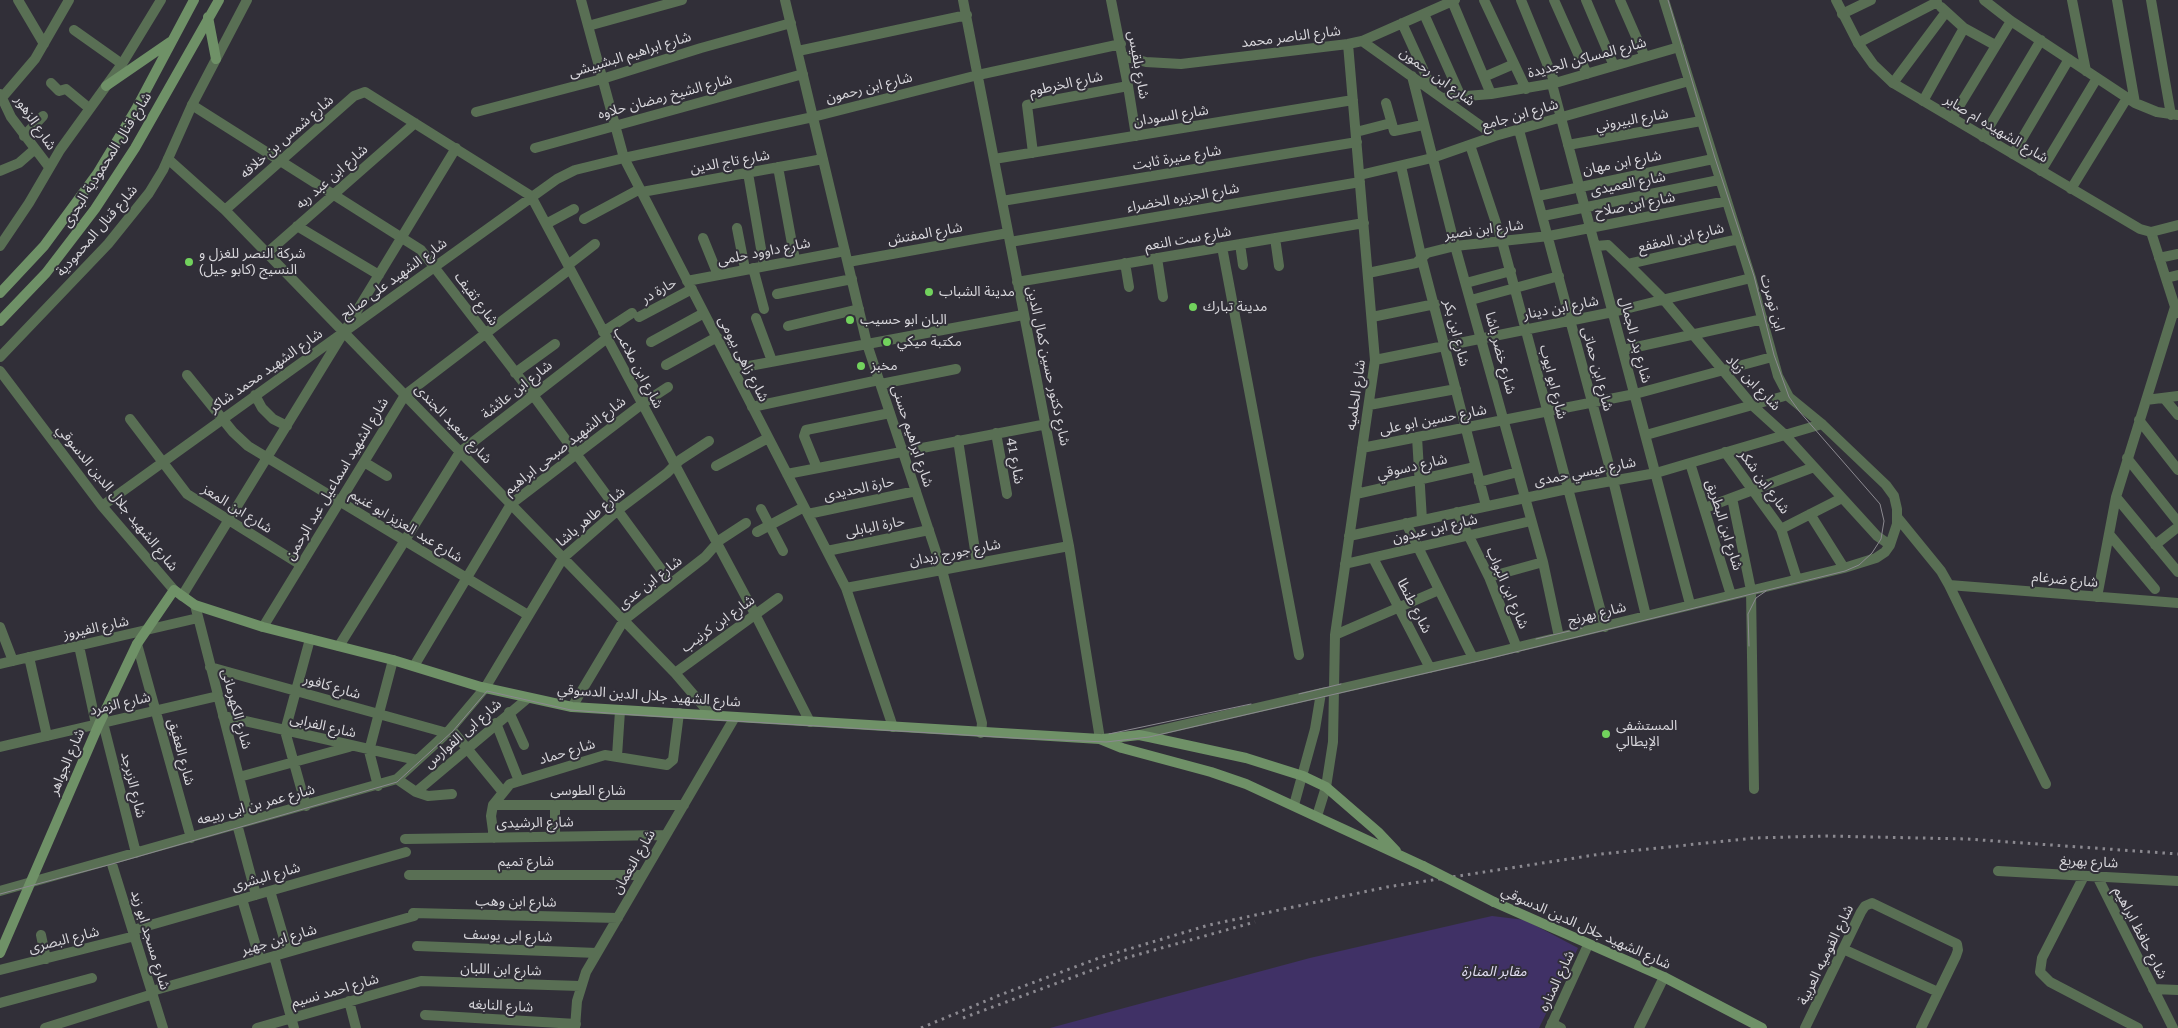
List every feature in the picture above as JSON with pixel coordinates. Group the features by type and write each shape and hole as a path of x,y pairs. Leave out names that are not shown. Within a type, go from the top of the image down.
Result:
{"main road":[{"name":"شارع قنال المحمودية البحرى","path":"0,294 44,246 93,180 127,126 194,0"},
{"name":"شارع قنال المحمودية البحرى","path":"0,320 46,273 95,209 134,148 219,0"},
{"path":"208,17 216,59"},
{"path":"106,86 173,40"},
{"name":"شارع الشهيد جلال الدين الدسوقي","path":"178,593 195,605 263,627 394,660 485,688 572,707 1100,739 1139,735 1246,758 1303,776 1326,787 1378,832 1398,854"},
{"name":"شارع الجواهر","path":"1,950 99,724 137,644 178,593"},
{"name":"شارع الشهيد جلال الدين الدسوقي","path":"1100,739 1122,748 1211,772 1294,804 1494,902 1664,977 1762,1028"}],"street":[{"path":"18,0 44,44"},
{"path":"0,246 89,108 122,64 161,0"},
{"name":"شارع قنال المحمودية","path":"0,356 19,339 128,220 149,193 168,159 192,105 247,0"},
{"name":"شارع زاهى بيومى","path":"581,0 624,158 846,588 893,727"},
{"path":"588,26 682,0"},
{"name":"شارع ابراهيم حسنى","path":"785,0 867,344 942,570 982,723 981,733"},
{"name":"شارع دكتور حسين كمال الدين","path":"963,0 1023,314 1047,424 1070,546 1100,739"},
{"name":"شارع بلقيس","path":"1111,0 1121,44 1136,136"},
{"path":"1484,0 1526,89"},
{"name":"شارع بدر الجمال","path":"1521,0 1553,84 1560,118 1596,246 1690,604"},
{"path":"1554,0 1587,74"},
{"path":"1586,0 1614,66"},
{"path":"1620,0 1644,57"},
{"name":"ابن تومرت","path":"1664,0 1751,278 1772,357 1788,395 1822,424 1886,485 1896,503 1897,517 1895,532 1890,545"},
{"name":"شارع الشهيده ام صابر","path":"1836,0 1858,43 1872,64 1893,83 2140,229 2151,232"},
{"path":"1842,14 1872,0"},
{"path":"1984,0 2011,21 2131,101 2174,115 2151,0"},
{"path":"2072,0 2086,70"},
{"path":"2071,189 2131,101 2117,0"},
{"path":"0,97 25,73 44,44 67,1"},
{"path":"1454,1 1491,94"},
{"name":"شارع الناصر محمد","path":"1123,56 1146,62 1181,64 1348,44 1362,41 1454,1"},
{"path":"1858,43 1936,1 1964,28 1995,45"},
{"path":"1893,83 1946,12"},
{"path":"1424,14 1461,97"},
{"path":"798,51 966,15"},
{"path":"1952,118 2011,21"},
{"name":"شارع ابراهيم البشبيشى","path":"476,112 602,78 791,23"},
{"path":"1402,23 1438,95"},
{"path":"1923,101 1964,28"},
{"path":"74,30 122,64"},
{"path":"1983,137 2041,40"},
{"name":"شارع ابن رحمون","path":"1362,41 1495,136"},
{"name":"شارع ابن رحمون","path":"624,158 813,116 978,75 1121,44"},
{"name":"شارع الحلميه","path":"1318,816 1326,787 1333,742 1335,635 1375,360 1348,44"},
{"name":"شارع المساكن الجديدة","path":"1438,95 1461,97 1553,84 1679,47"},
{"path":"2013,154 2069,59"},
{"path":"1484,77 1514,64"},
{"name":"شارع الشيخ رمضان حلاوه","path":"535,148 803,74"},
{"name":"شارع خضر باشا","path":"1412,76 1455,246 1543,562 1560,637"},
{"path":"2041,171 2098,78"},
{"name":"شارع ابن جامع","path":"1360,178 1432,158 1495,136 1689,81"},
{"path":"51,83 59,91 66,89 89,108"},
{"name":"شارع الخرطوم","path":"1033,153 1027,105 1128,86"},
{"name":"شارع شمس بن خلافه","path":"225,210 354,96 365,92 371,95"},
{"name":"شارع ابن ملاعب","path":"371,95 531,196 755,614 810,722"},
{"name":"شارع الزهور","path":"0,97 24,136 49,168"},
{"name":"شارع السودان","path":"994,159 1353,100"},
{"path":"1386,103 1393,130 1396,131 1423,124"},
{"name":"شارع ثقيف","path":"192,105 279,162 421,250 533,396 671,583"},
{"path":"24,136 43,116"},
{"name":"شارع البيروني","path":"1568,145 1701,121"},
{"name":"شارع ابن عبد ربه","path":"267,253 415,123"},
{"name":"شارع منيرة ثابت","path":"1002,201 1356,137 1391,123"},
{"name":"شارع ابن حماتى","path":"1519,130 1613,480 1646,616"},
{"name":"شارع ابو ايوب","path":"1470,145 1511,271 1546,410 1605,627"},
{"name":"شارع الشهيد محمد شاكر","path":"102,506 344,332 456,148"},
{"path":"0,171 19,163 34,149"},
{"name":"شارع الشهيد على صالح","path":"178,593 228,520 344,332 557,178 575,170 624,158"},
{"name":"شارع سعيد الجندى","path":"168,159 225,210 267,253 676,673 711,715"},
{"name":"شارع تاج الدين","path":"584,219 641,191 824,159"},
{"name":"شارع ابن مهان","path":"1538,196 1713,159"},
{"name":"شارع ابن بكر","path":"1401,166 1422,260 1435,304 1486,506"},
{"path":"778,167 795,260"},
{"path":"748,173 754,268"},
{"name":"شارع الجزيره الخضراء","path":"1009,238 1360,178"},
{"name":"شارع العميدى","path":"1543,216 1719,180"},
{"name":"شارع ابن صلاح","path":"1549,236 1726,201"},
{"path":"546,224 574,209"},
{"name":"شارع ست النعم","path":"1017,282 1364,223"},
{"path":"2097,597 2116,497 2176,304 2151,232 2178,224"},
{"path":"297,226 379,275"},
{"path":"737,228 754,268 764,310"},
{"name":"شارع ابن نصير","path":"1368,274 1422,260 1427,253 1455,246 1549,236"},
{"path":"703,238 718,275"},
{"name":"شارع المفتش","path":"848,262 1009,238"},
{"path":"1275,238 1280,266"},
{"name":"شارع ابن المقفع","path":"1628,264 1739,239"},
{"name":"شارع الشهيد اسماعيل عبد الرحمن","path":"263,627 405,395 485,334 595,244"},
{"path":"1240,244 1243,265"},
{"name":"شارع ابن زياد","path":"1596,246 1608,245 1664,300 1721,371 1752,405 1784,434 1877,536 1890,545"},
{"path":"1222,247 1299,655"},
{"name":"شارع داوود حلمى","path":"690,285 718,275 845,251"},
{"path":"2159,258 2178,254"},
{"path":"1156,258 1163,297"},
{"path":"1125,264 1129,287"},
{"path":"1466,283 1511,271"},
{"path":"2166,278 2178,275"},
{"path":"1471,300 1559,276"},
{"name":"شارع ابن دينار","path":"1375,360 1613,312 1751,278"},
{"path":"777,294 852,279"},
{"name":"حارة در","path":"605,335 635,315 690,285"},
{"path":"1372,317 1435,304"},
{"path":"788,326 859,309"},
{"path":"651,342 704,313"},
{"path":"733,369 1023,314"},
{"path":"756,318 772,361"},
{"path":"1623,350 1763,319"},
{"name":"شارع ابن عائشة","path":"338,646 460,452 533,396 605,335"},
{"path":"666,366 717,337"},
{"path":"515,373 555,344"},
{"name":"شارع حسين ابو على","path":"1362,448 1546,410 1635,394 1772,357"},
{"path":"752,406 956,369"},
{"name":"شارع الشهيد جلال الدين الدسوقي","path":"0,371 102,506 178,593"},
{"name":"شارع عبد العزيز ابو غنيم","path":"188,375 222,418 248,446 266,459 528,615"},
{"name":"شارع الشهيد صبحى ابراهيم","path":"414,666 511,504 642,404 668,388"},
{"path":"1369,405 1456,389"},
{"path":"255,395 262,408 273,419 287,426"},
{"path":"1646,435 1788,395"},
{"path":"2146,400 2178,396"},
{"path":"2164,398 2178,415"},
{"path":"817,468 804,436 806,430 890,413"},
{"name":"شارع ابن المعز","path":"130,419 187,494 301,565"},
{"path":"2139,420 2178,470"},
{"path":"787,474 1047,424"},
{"name":"شارع عيسي حمدى","path":"1350,536 1567,489 1656,473 1822,424"},
{"name":"شارع 41","path":"996,433 1007,494"},
{"path":"1417,437 1422,520"},
{"path":"716,466 768,438"},
{"path":"958,440 977,563"},
{"name":"شارع طاهر باشا","path":"485,688 563,558 618,510 709,442"},
{"name":"شارع ابن شكر","path":"1725,452 1752,492 1781,529 1797,579"},
{"path":"2127,458 2178,522 2156,545"},
{"path":"364,462 386,476"},
{"name":"شارع ابن البطريق","path":"1690,463 1731,595"},
{"name":"شارع دسوقي","path":"1356,494 1475,467"},
{"path":"1704,508 1752,492 1814,467"},
{"path":"1479,482 1518,472"},
{"name":"حارة الحديدى","path":"757,532 806,510 916,491"},
{"path":"2116,497 2178,572"},
{"path":"1732,498 1751,590 1754,789"},
{"name":"شارع ابن شكر","path":"1781,529 1842,498"},
{"path":"761,508 783,551"},
{"name":"شارع ابن البواب","path":"1457,512 1489,577 1517,648"},
{"path":"1810,514 1844,568"},
{"path":"1897,517 1941,571 1949,585 2046,784"},
{"name":"شارع ابن عبدون","path":"1345,564 1531,521"},
{"name":"شارع ابن عدى","path":"572,707 624,620 706,557 717,544 746,523"},
{"path":"1406,523 1473,658"},
{"name":"حارة البابلى","path":"827,551 928,530"},
{"path":"2109,534 2155,589"},
{"name":"شارع بهرنج","path":"1139,735 1517,648 1690,604 1844,568 1865,562 1885,552 1890,545"},
{"name":"شارع جورج زيدان","path":"846,588 1070,546"},
{"name":"شارع طنطا","path":"1373,558 1430,668"},
{"path":"1489,577 1543,562"},
{"name":"شارع ضرغام","path":"1949,585 2178,603"},
{"path":"1335,635 1439,590"},
{"name":"شارع ابن كرنيب","path":"676,673 778,598"},
{"name":"شارع الكهرمانى","path":"195,605 250,820"},
{"name":"شارع الفيروز","path":"0,664 145,632 198,618"},
{"path":"0,628 14,661"},
{"path":"306,806 285,731 310,639"},
{"name":"شارع العقيق","path":"137,644 191,838"},
{"name":"شارع الزبرجد","path":"79,646 136,853"},
{"path":"29,657 47,736"},
{"path":"378,786 369,751 394,660"},
{"name":"شارع كافور","path":"210,667 379,714 449,731"},
{"name":"شارع عمر بن ابى ربيعه","path":"0,891 378,786 397,779 449,731 485,688"},
{"path":"1294,804 1303,776 1321,693"},
{"name":"شارع الزمرد","path":"0,747 218,696"},
{"name":"شارع ابى الفوارس","path":"416,792 528,698"},
{"path":"617,756 620,711"},
{"path":"509,712 524,746"},
{"name":"شارع حماد","path":"493,805 502,791 510,784 593,758 617,756 667,765 673,760 679,713"},
{"name":"شارع الفرابى","path":"223,716 369,751 417,760"},
{"name":"شارع النعمان","path":"575,1026 580,986 597,953 735,717"},
{"path":"496,723 519,781"},
{"path":"449,731 467,748 502,791"},
{"path":"239,777 350,746"},
{"path":"397,779 416,792 428,796 452,794"},
{"path":"493,805 491,816 494,838"},
{"name":"شارع الطوسى","path":"493,805 684,805"},
{"path":"555,805 555,836"},
{"path":"237,824 256,894"},
{"name":"شارع الرشيدى","path":"405,839 666,835"},
{"name":"شارع البشرى","path":"134,933 256,894 406,852"},
{"name":"شارع مسجد ابو زيد","path":"111,861 163,1028"},
{"name":"شارع بهريغ","path":"1998,871 2178,880"},
{"name":"شارع تميم","path":"409,876 642,875"},
{"path":"2084,876 2042,958 2040,972 2050,982 2138,1028"},
{"name":"شارع حافظ ابراهيم","path":"2097,876 2173,1028"},
{"path":"270,891 288,952"},
{"path":"242,899 260,960"},
{"name":"شارع القوميه العربية","path":"1805,1028 1865,906 1872,903 1957,944 1958,950 1921,1028"},
{"name":"شارع ابن وهب","path":"413,915 618,918"},
{"name":"شارع ابن جهير","path":"45,1028 62,1025 153,993 413,915"},
{"name":"شارع البصرى","path":"0,970 134,933"},
{"path":"41,935 46,958"},
{"name":"شارع المناره","path":"1554,1026 1588,945"},
{"name":"شارع ابى يوسف","path":"417,946 597,953"},
{"path":"1843,948 1938,992"},
{"path":"274,956 293,1023"},
{"path":"1639,1028 1664,977"},
{"path":"0,1003 92,978"},
{"name":"شارع ابن اللبان","path":"421,981 580,986"},
{"name":"شارع احمد نسيم","path":"257,1028 293,1023 349,1001 421,981"},
{"path":"2153,989 2178,990"},
{"path":"349,1001 356,1028"},
{"name":"شارع النابغه","path":"424,1015 575,1026"}],"green space":[{"name":"مقابر المنارة","path":"1492,916 1525,920 1578,948 1539,1028 1050,1028 1310,958"}],"tram line":[{"path":"0,894 112,864 397,782 453,731 487,691 571,710 1106,742 1149,737 1487,659 1845,571 1859,565 1872,553 1881,539 1884,521 1880,504 1789,397 1774,355 1754,276 1715,158 1668,0"},
{"path":"1749,646 1748,614 1756,598 1766,591"},
{"path":"1536,639 1582,628"},
{"path":"1299,694 1341,684"},
{"path":"1109,734 1251,704"}],"railway":[{"path":"921,1028 1000,995 1099,958 1209,925 1387,887 1601,854 1754,838 1826,836 1967,839 2178,854"},
{"path":"963,1018 1122,959 1255,922"}],"place":[{"name":"شركة النصر للغزل و النسيج (كابو جيل)","path":"189,262"},
{"name":"مدينة الشباب","path":"929,292"},
{"name":"مدينة تبارك","path":"1193,307"},
{"name":"البان ابو حسيب","path":"850,320"},
{"name":"مكتبة ميكي","path":"887,342"},
{"name":"مخبز","path":"861,366"},
{"name":"المستشفى الإيطالي","path":"1606,734"}]}
